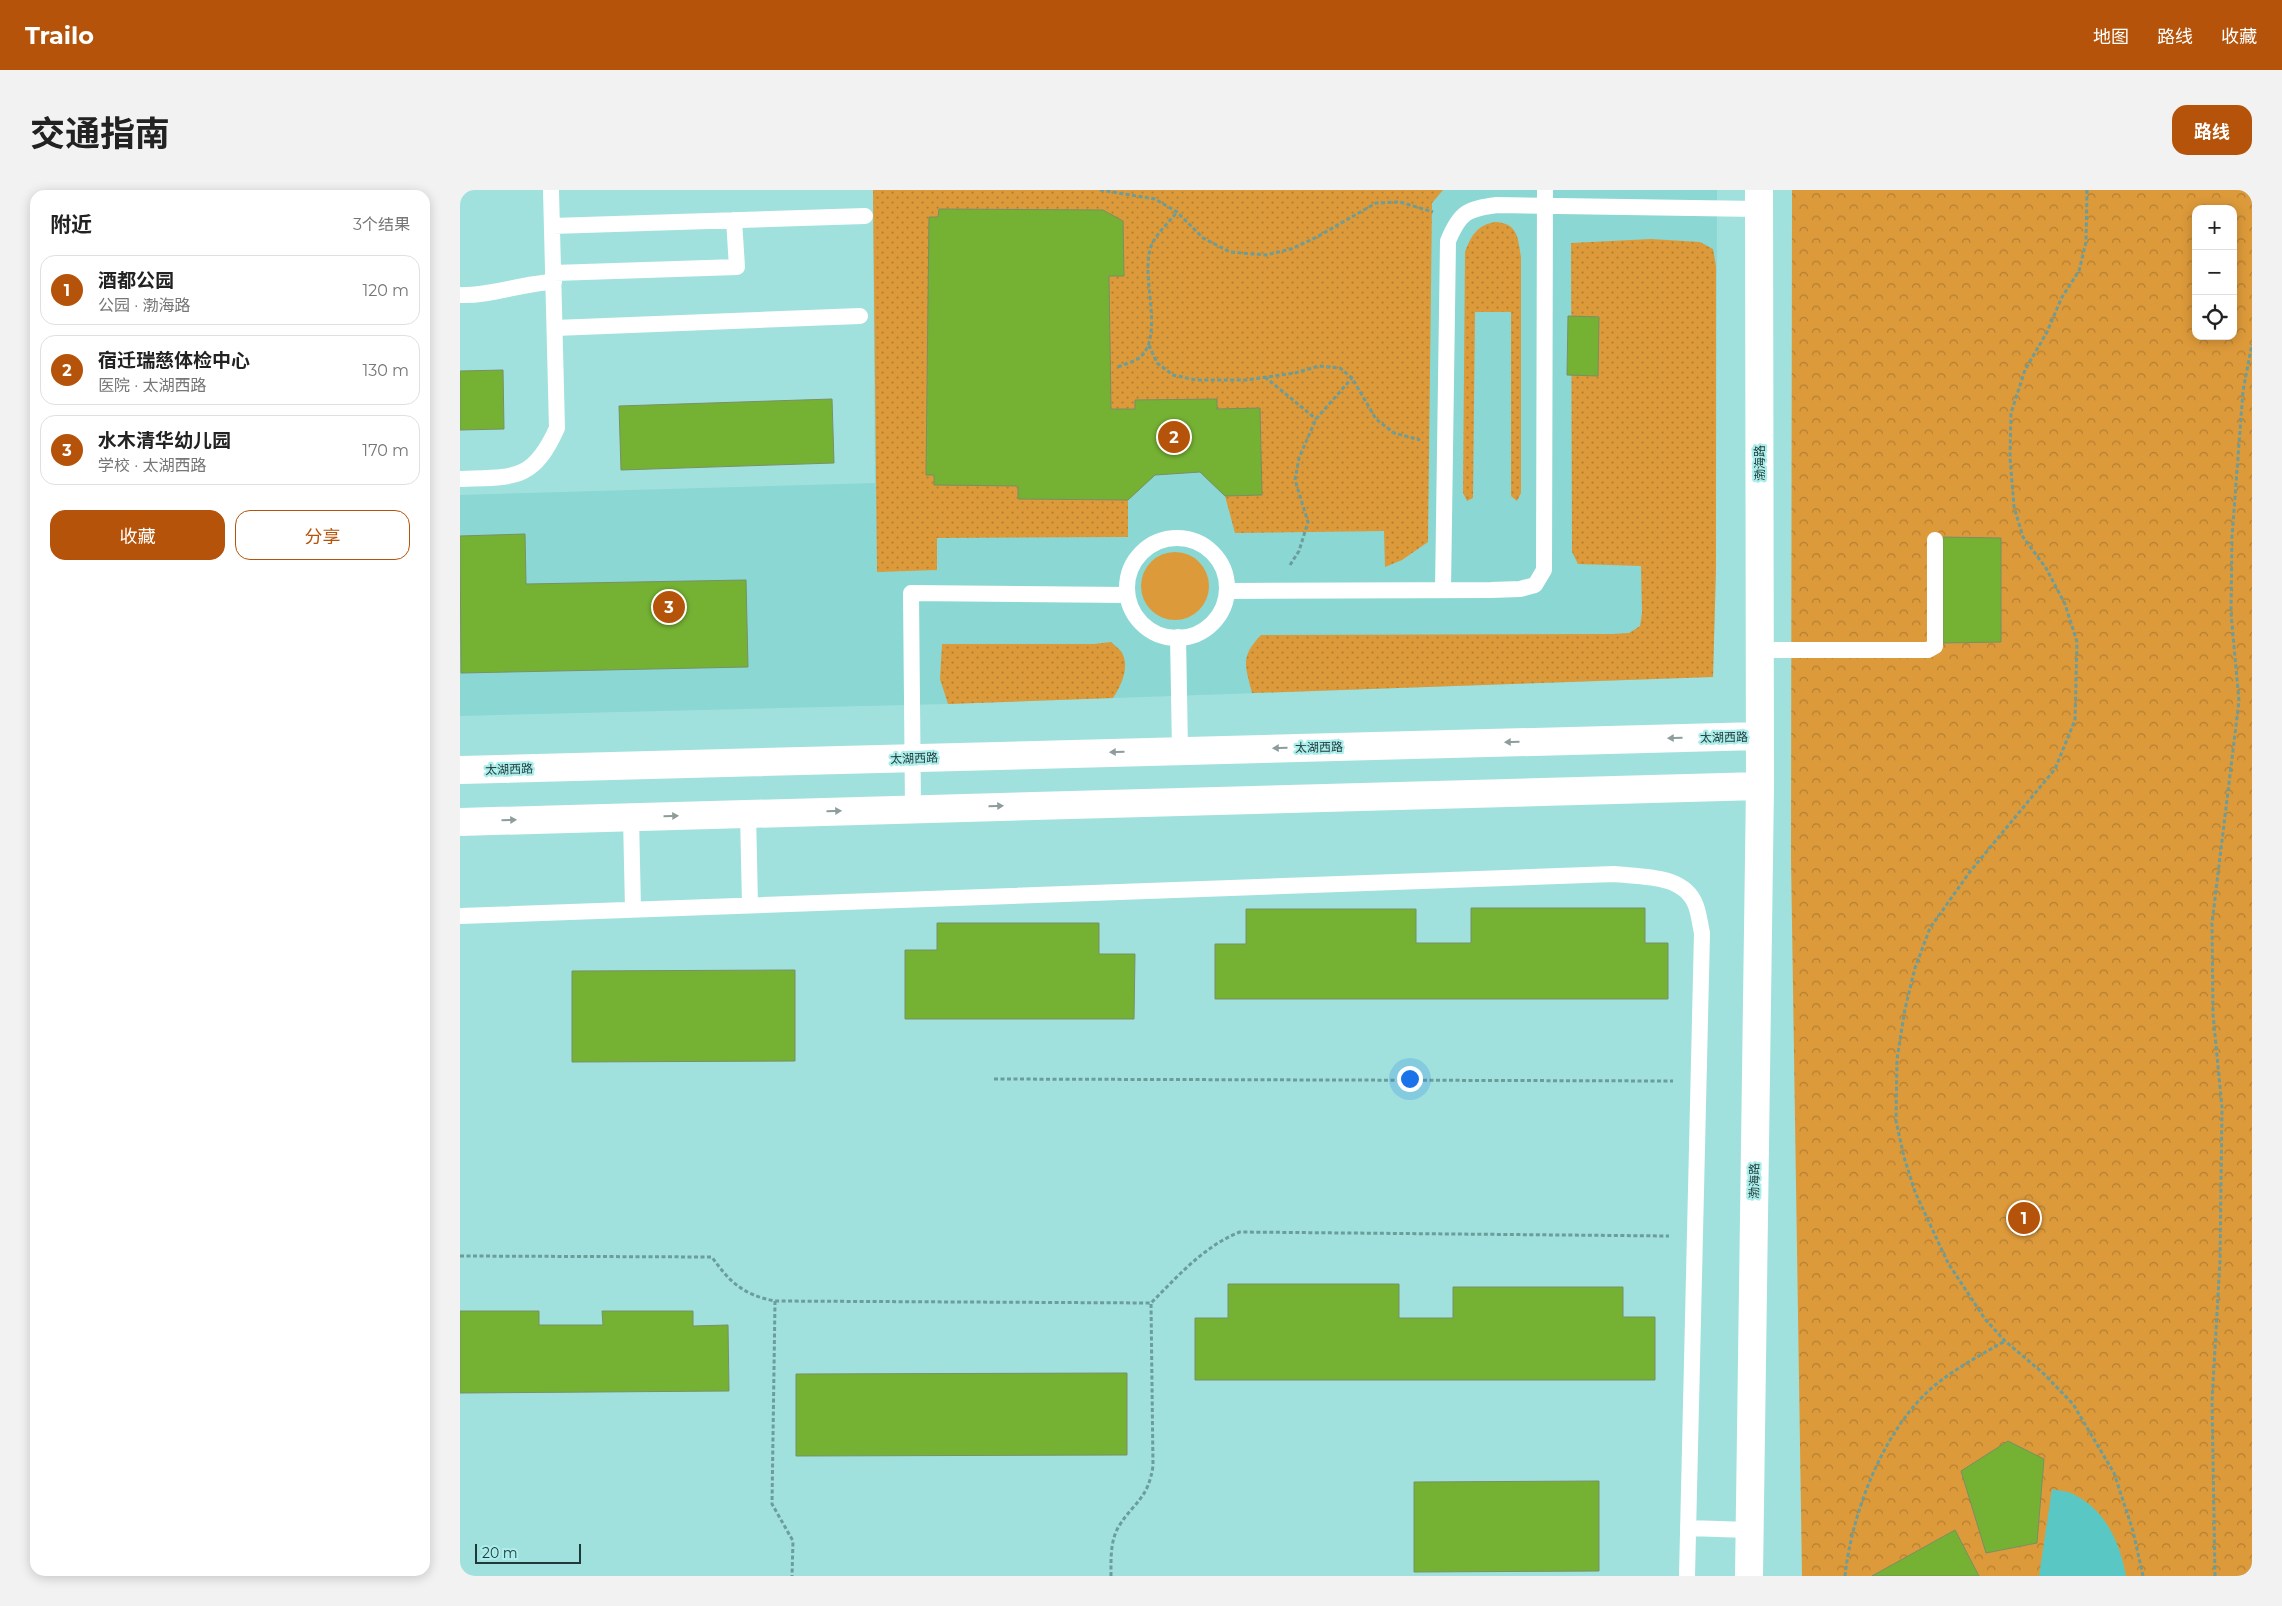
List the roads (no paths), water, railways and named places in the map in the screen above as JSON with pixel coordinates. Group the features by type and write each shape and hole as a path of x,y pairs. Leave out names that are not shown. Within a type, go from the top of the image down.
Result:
{"street":[{"name":"渤海路","path":"1758,736 1759,200"},
{"name":"太湖西路","path":"460,770 1758,736 1760,786"},
{"name":"渤海路","path":"1749,1576 1760,786"},
{"path":"460,822 1760,786"}],"lane":[{"path":"460,479 519,475 536,463 550,444 557,428 551,190"},
{"path":"1227,591 1520,589 1535,585 1544,570 1545,198"},
{"path":"1443,590 1448,241 1457,219 1473,208 1545,198 1759,200"},
{"path":"552,226 865,216"},
{"path":"460,295 479,296 554,278 737,267 734,220"},
{"path":"555,328 860,316"},
{"path":"1175,538 1192,540 1207,548 1213,554 1225,575 1227,591 1223,607 1215,621 1203,631 1188,637 1156,634 1142,624 1132,612 1127,595 1127,579 1133,563 1144,550 1159,542 1175,538"},
{"path":"1758,650 1928,650 1936,646 1935,540"},
{"path":"913,809 911,593 1127,595"},
{"path":"1178,637 1180,750"},
{"path":"748,813 750,905"},
{"path":"631,817 633,909"},
{"path":"460,916 1614,874 1665,879 1680,886 1695,904 1702,933 1687,1576"},
{"path":"1688,1528 1749,1530"}],"place":[{"name":"宿迁瑞慈体检中心","path":"1174,437"},
{"name":"水木清华幼儿园","path":"669,607"},
{"name":"酒都公园","path":"2024,1218"}]}
